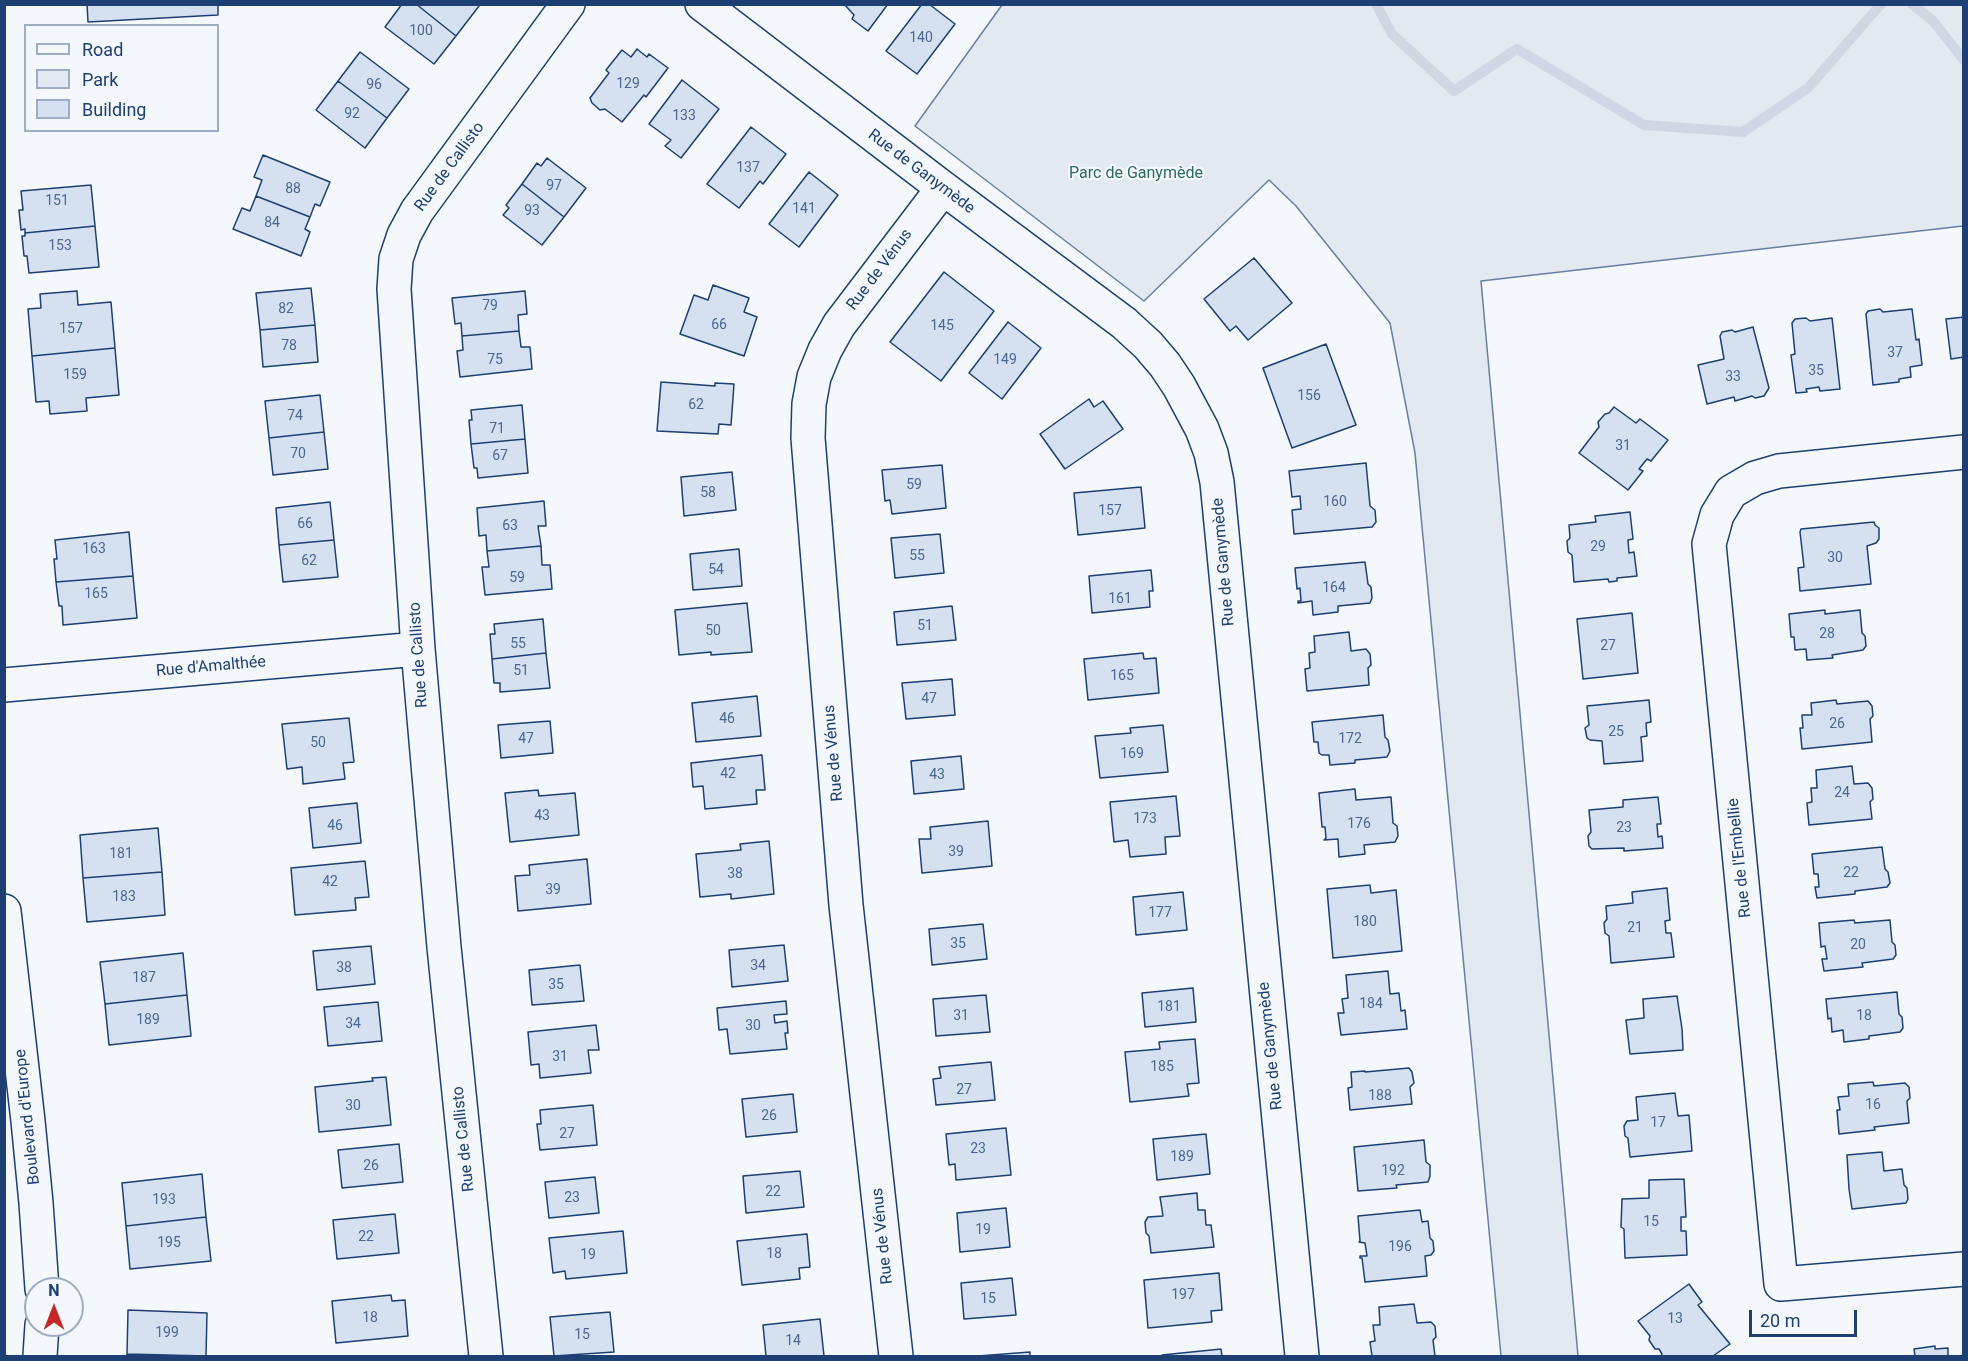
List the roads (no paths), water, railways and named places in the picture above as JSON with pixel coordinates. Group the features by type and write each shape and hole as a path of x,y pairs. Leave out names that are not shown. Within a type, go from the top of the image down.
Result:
{"street":[{"name":"Rue de Callisto","path":"486,1356 444,946 418,649 394,289 396,259 404,235 417,211 568,4"},
{"name":"Rue de Ganymède","path":"702,4 1124,323 1148,345 1179,386 1202,429 1211,453 1218,494 1302,1356"},
{"name":"Rue de Vénus","path":"896,1356 846,905 808,438 809,404 814,376 839,325 943,188"},
{"name":"Rue de l'Embellie","path":"1964,452 1779,471 1755,478 1731,492 1717,515 1709,544 1781,1284 1964,1269"},
{"name":"Rue d'Amalthée","path":"4,686 418,649"},
{"name":"Boulevard d'Europe","path":"4,910 30,1133 41,1277"},
{"path":"40,1356 41,1337"}],"waterway":[{"path":"1376,4 1392,34 1454,91 1517,49 1644,125 1743,132 1808,88 1881,4"},
{"path":"1912,4 1933,21 1964,60"}],"park label":[{"name":"Parc de Ganymède","path":"1136,174"}]}
